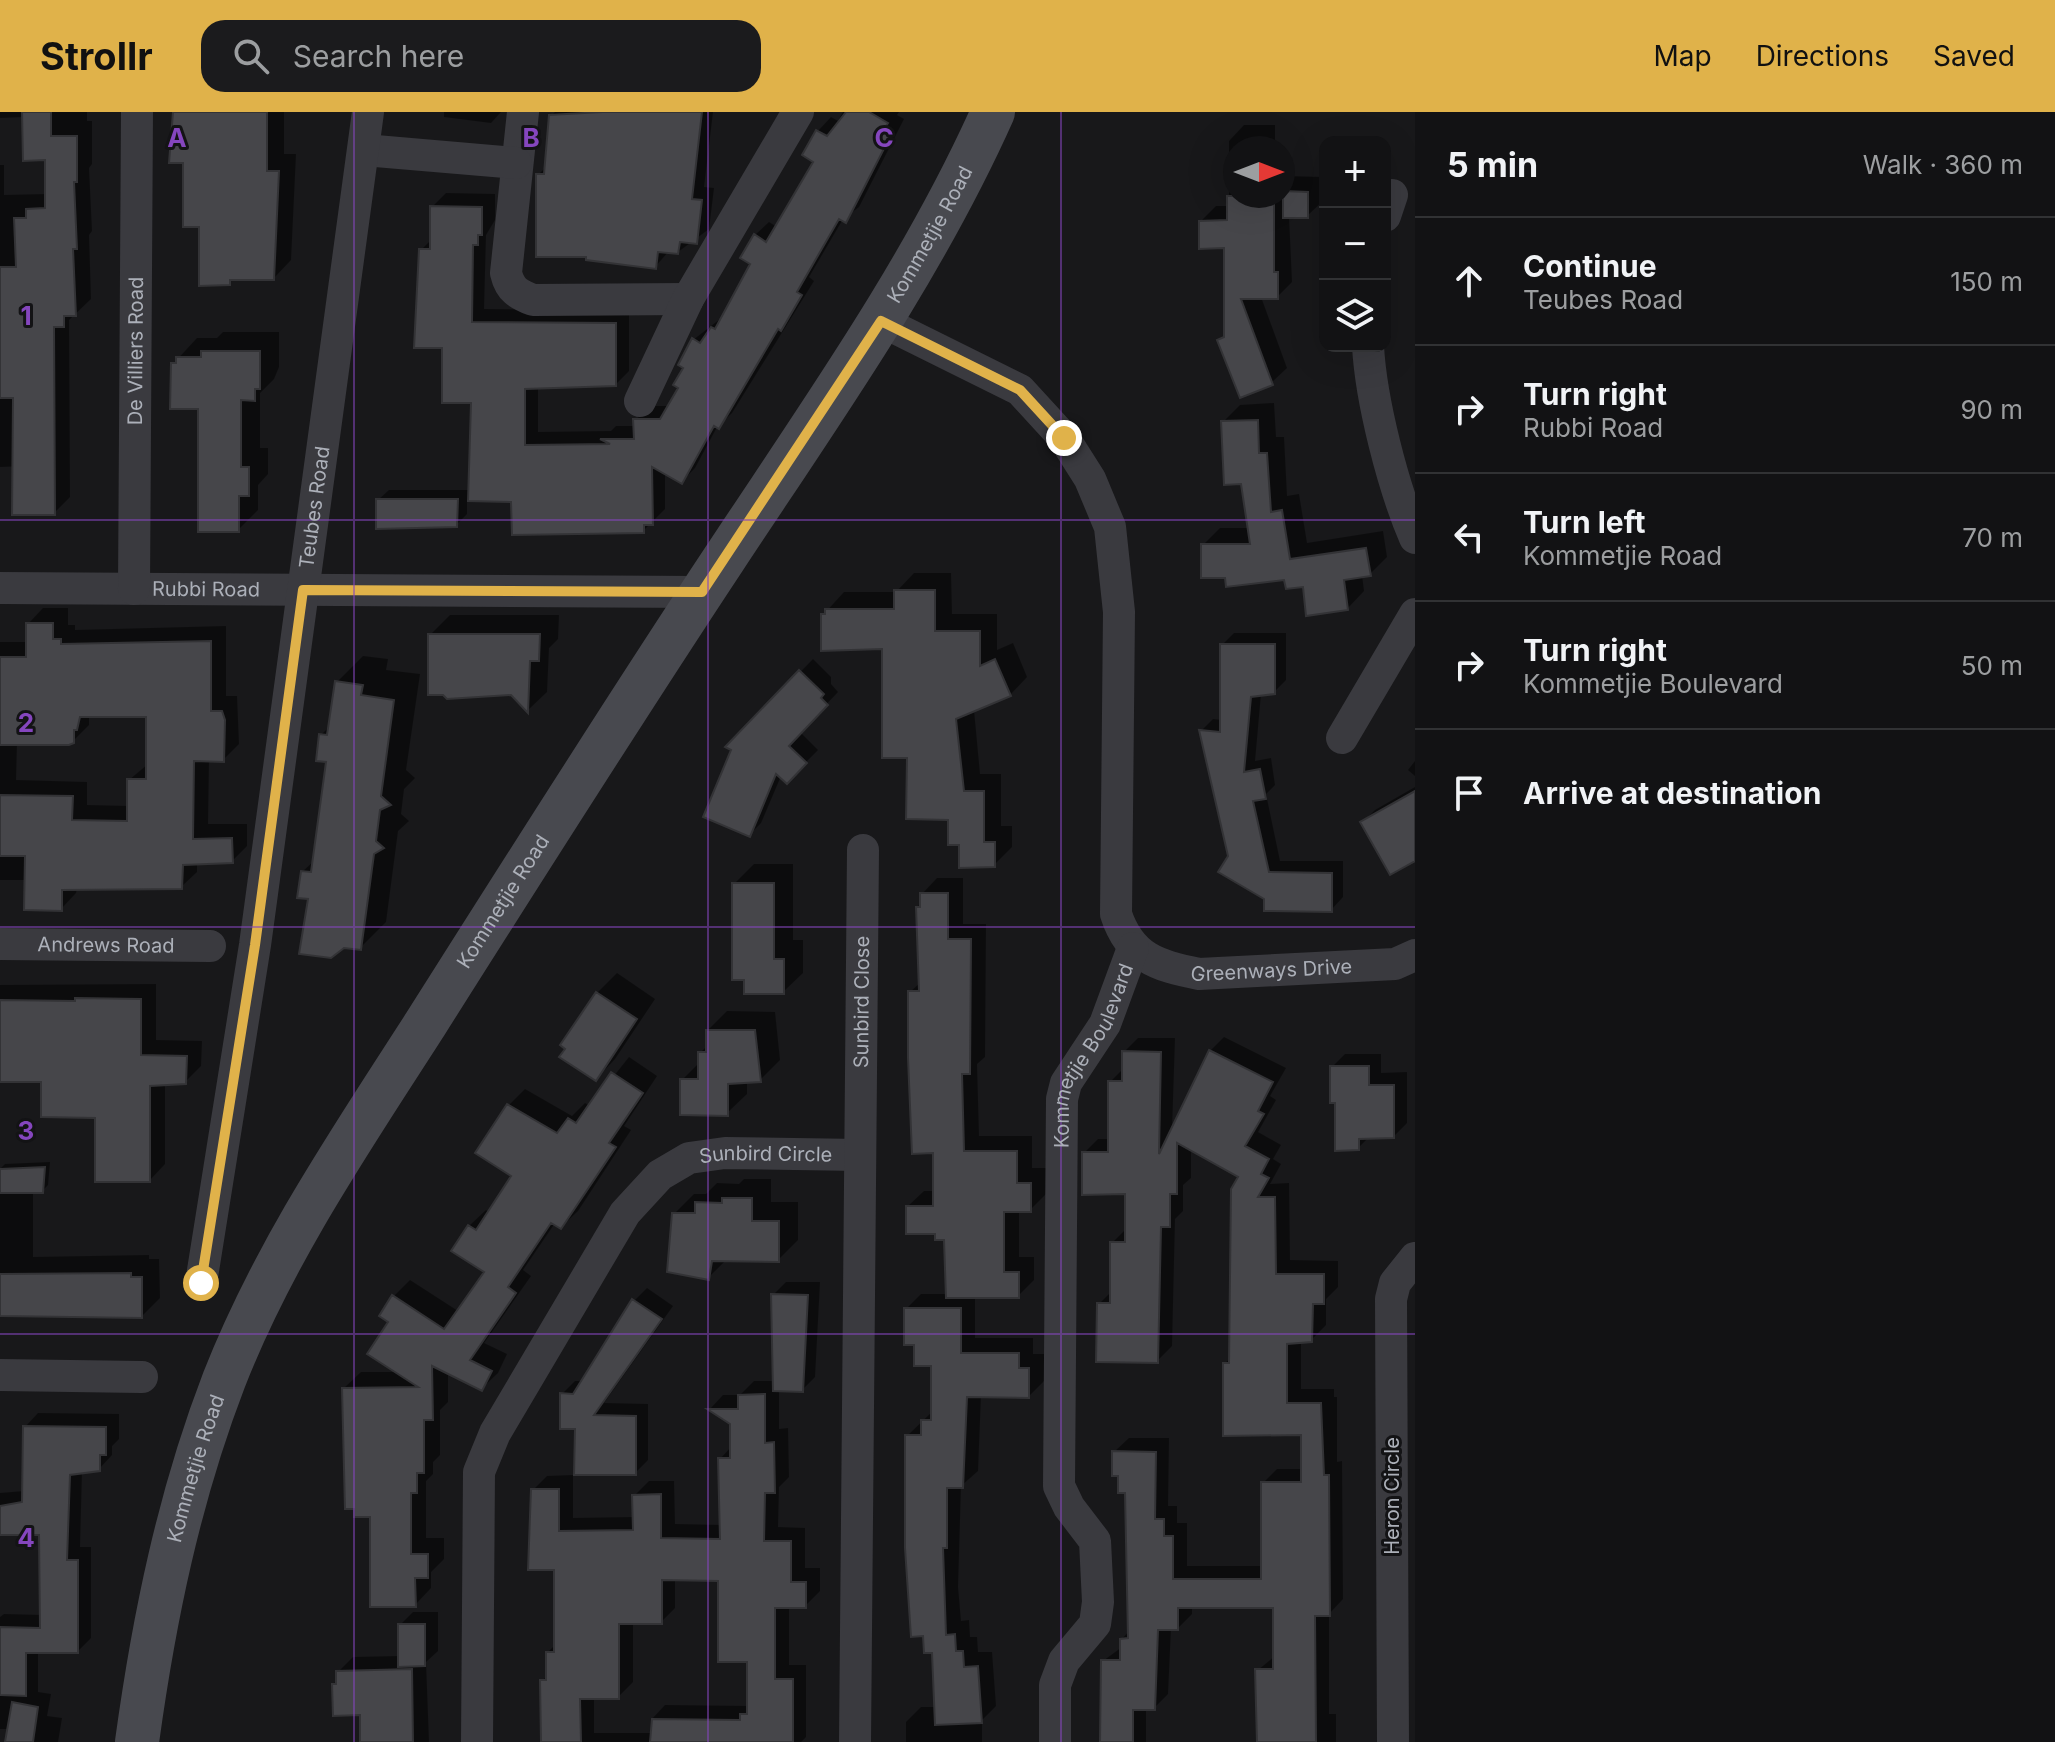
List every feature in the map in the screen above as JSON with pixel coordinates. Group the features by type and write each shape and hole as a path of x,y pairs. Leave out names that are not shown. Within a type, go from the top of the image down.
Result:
{"main road":[{"name":"Kommetjie Road","path":"137,1742 150,1644 185,1491 225,1378 269,1277 325,1182 702,592 881,321 993,112"}],"street":[{"name":"De Villiers Road","path":"134,589 137,112"},
{"name":"Teubes Road","path":"201,1283 255,945 368,112"},
{"path":"523,112 506,273 509,285 518,295 533,300 688,299"},
{"path":"640,401 688,299 798,112"},
{"path":"364,150 516,163"},
{"name":"Kommetjie Boulevard","path":"881,321 1020,390 1064,438 1090,479 1110,527 1119,612 1116,914 1133,948 1105,1024 1066,1083 1062,1099 1059,1486 1069,1507 1095,1541 1099,1587 1095,1624 1064,1661 1055,1685 1055,1742"},
{"path":"1368,352 1369,370 1394,474 1415,538"},
{"name":"Rubbi Road","path":"0,588 702,592"},
{"path":"1342,738 1415,614"},
{"name":"Sunbird Close","path":"860,1155 863,850"},
{"name":"Andrews Road","path":"0,944 210,946"},
{"name":"Greenways Drive","path":"1133,948 1168,968 1199,974 1395,964 1415,955"},
{"name":"Sunbird Circle","path":"477,1742 479,1472 495,1433 625,1213 660,1175 689,1158 725,1153 860,1155 855,1742"},
{"name":"Heron Circle","path":"1393,1742 1391,1299 1395,1283 1415,1258"},
{"path":"0,1375 142,1377"}],"building":[{"path":"22,112 51,112 51,136 77,136 77,182 74,182 77,249 73,249 76,316 64,316 64,327 54,327 55,515 12,515 13,398 0,398 0,267 16,267 14,218 26,218 26,209 45,208 45,160 23,161"},
{"path":"173,112 267,112 267,171 279,171 274,280 230,280 230,285 199,286 199,227 183,227 183,163 169,163"},
{"path":"702,112 692,199 702,200 697,244 680,242 678,254 658,252 656,269 586,260 586,257 536,257 536,174 544,174 549,115"},
{"path":"846,112 869,112 888,123 884,129 892,133 846,223 839,219 797,292 802,295 781,331 778,329 719,429 714,426 682,484 652,467 653,525 644,525 644,533 512,535 511,502 468,501 471,403 442,403 442,348 414,348 419,249 430,249 430,206 482,207 482,235 478,235 478,245 473,245 472,322 616,323 616,386 525,389 525,445 610,444 600,439 634,439 633,419 660,419 678,388 673,385 683,368 678,365 692,338 700,343 711,327 715,329 750,264 740,258 754,234 766,242 813,162 802,155 816,130 827,136"},
{"path":"1295,191 1308,192 1308,218 1283,218 1283,208 1295,208"},
{"path":"1227,208 1274,208 1274,272 1278,272 1278,299 1241,299 1273,385 1240,398 1217,340 1224,337 1224,248 1199,249 1199,221 1227,220"},
{"path":"201,351 260,351 260,389 255,389 255,401 241,400 241,467 249,467 249,496 239,496 239,532 198,532 198,409 170,409 171,363 176,363 176,357 201,357"},
{"path":"1258,420 1259,453 1267,453 1271,512 1282,510 1290,559 1366,548 1371,576 1344,580 1348,610 1306,616 1303,587 1286,589 1284,580 1226,587 1225,578 1201,578 1201,544 1250,544 1241,484 1224,485 1221,421"},
{"path":"376,499 458,499 457,527 376,529"},
{"path":"894,590 935,590 935,631 980,631 980,666 995,659 1011,696 956,719 964,791 984,791 984,842 995,842 995,867 959,868 959,845 948,845 948,820 906,819 907,758 882,758 882,649 821,651 821,614 825,614 825,609 894,609"},
{"path":"26,623 53,623 53,639 61,639 61,644 211,641 211,711 222,711 225,720 224,762 194,761 193,839 232,838 233,863 183,865 182,889 62,890 62,911 24,910 25,856 0,856 0,795 73,796 72,820 127,821 127,779 146,779 146,717 80,717 77,730 74,730 74,743 69,745 0,745 0,657 26,657"},
{"path":"428,634 540,634 539,661 530,661 528,713 511,695 447,699 443,695 428,695"},
{"path":"1220,644 1275,644 1275,694 1251,697 1244,772 1260,769 1266,799 1253,801 1269,872 1332,873 1332,912 1264,911 1264,899 1218,872 1228,856 1199,730 1220,732"},
{"path":"799,670 824,694 821,698 828,705 789,746 807,763 787,784 776,774 750,837 703,817 731,750 725,747"},
{"path":"335,681 363,685 361,695 394,700 381,796 391,805 380,810 376,841 384,848 374,854 361,950 344,948 331,958 299,954 308,899 297,898 301,871 311,872 326,762 316,761 319,734 327,735"},
{"path":"1415,791 1415,861 1390,875 1360,822"},
{"path":"732,883 774,883 774,959 784,959 784,994 744,994 744,980 732,980"},
{"path":"920,893 948,893 948,939 971,939 970,1074 962,1074 964,1151 1017,1151 1017,1183 1031,1183 1031,1212 1004,1212 1004,1272 1019,1272 1019,1298 946,1298 944,1240 935,1240 935,1234 906,1234 906,1206 933,1206 933,1153 912,1154 908,1058 908,991 919,991 916,907 920,907"},
{"path":"596,992 637,1019 596,1081 559,1057 565,1049 560,1045"},
{"path":"75,998 141,999 141,1055 187,1056 186,1084 150,1086 150,1182 95,1182 95,1118 41,1117 41,1082 0,1082 0,1000 75,1001"},
{"path":"706,1030 755,1030 761,1082 728,1084 728,1116 680,1115 680,1079 698,1079 698,1052 706,1052"},
{"path":"1209,1050 1273,1082 1258,1111 1264,1114 1245,1146 1269,1159 1261,1174 1269,1178 1258,1197 1275,1197 1276,1274 1324,1274 1324,1304 1313,1304 1312,1342 1287,1344 1287,1403 1321,1403 1324,1475 1329,1475 1330,1616 1315,1616 1316,1742 1257,1742 1255,1669 1273,1669 1273,1608 1178,1608 1178,1630 1158,1630 1155,1710 1133,1710 1133,1742 1100,1742 1101,1660 1120,1660 1120,1639 1128,1638 1125,1493 1118,1493 1118,1476 1112,1476 1112,1451 1156,1452 1155,1519 1164,1519 1164,1536 1173,1536 1173,1579 1261,1579 1261,1482 1301,1482 1301,1435 1223,1436 1223,1363 1229,1363 1231,1189 1238,1177 1177,1143 1177,1194 1170,1194 1170,1227 1161,1227 1158,1363 1096,1362 1097,1303 1110,1303 1110,1242 1125,1242 1125,1194 1082,1195 1082,1152 1108,1152 1108,1081 1122,1081 1122,1051 1161,1052 1159,1154"},
{"path":"1330,1066 1369,1066 1369,1085 1394,1085 1394,1138 1359,1139 1359,1150 1335,1151 1335,1103 1330,1103"},
{"path":"611,1072 643,1093 609,1143 616,1147 561,1229 551,1223 508,1287 516,1293 470,1360 492,1371 482,1391 432,1366 433,1420 424,1420 424,1473 417,1473 417,1493 411,1493 411,1554 428,1554 428,1578 415,1578 416,1607 370,1607 370,1517 354,1517 354,1509 345,1509 342,1388 418,1387 367,1354 388,1322 379,1316 392,1295 444,1329 484,1272 451,1251 468,1225 476,1230 511,1176 475,1153 507,1104 557,1133 568,1118 576,1123"},
{"path":"45,1167 43,1193 0,1193 0,1169"},
{"path":"722,1198 752,1198 752,1221 779,1221 779,1262 712,1261 709,1280 667,1272 672,1213 695,1213 695,1202 722,1203"},
{"path":"131,1273 131,1277 142,1277 142,1318 0,1316 0,1274"},
{"path":"771,1294 808,1295 803,1392 773,1391"},
{"path":"632,1299 662,1319 594,1415 636,1416 636,1475 574,1475 575,1429 560,1429 560,1393 573,1394"},
{"path":"904,1308 961,1308 961,1353 1019,1353 1019,1368 1029,1368 1029,1398 967,1397 963,1488 947,1488 947,1548 943,1548 946,1635 955,1634 956,1651 963,1651 964,1667 978,1666 982,1723 935,1725 932,1653 924,1653 923,1636 911,1637 905,1548 905,1435 921,1435 921,1420 931,1420 931,1366 914,1366 914,1345 904,1345"},
{"path":"765,1394 765,1443 774,1442 775,1493 765,1493 764,1541 791,1541 791,1582 806,1582 806,1608 775,1608 775,1679 793,1679 793,1742 650,1742 652,1719 740,1720 740,1714 747,1714 747,1662 718,1662 718,1581 662,1580 662,1624 619,1624 619,1699 580,1699 581,1742 541,1742 540,1680 546,1680 546,1652 554,1652 554,1570 528,1570 531,1489 559,1489 559,1531 633,1530 632,1495 661,1494 661,1538 720,1539 718,1458 730,1458 730,1424 707,1409 738,1409 738,1395"},
{"path":"23,1426 106,1427 106,1455 100,1455 100,1471 70,1475 67,1560 78,1560 78,1653 26,1653 26,1696 0,1695 0,1627 40,1628 39,1535 0,1535 0,1506 22,1502"},
{"path":"398,1624 425,1624 425,1666 398,1667"},
{"path":"412,1669 413,1742 360,1742 360,1715 333,1716 332,1684 336,1684 336,1671"},
{"path":"12,1702 38,1707 33,1742 5,1742"}],"route":[{"path":"201,1283 255,945 303,590 702,592 881,321 1020,390 1064,438"}]}
